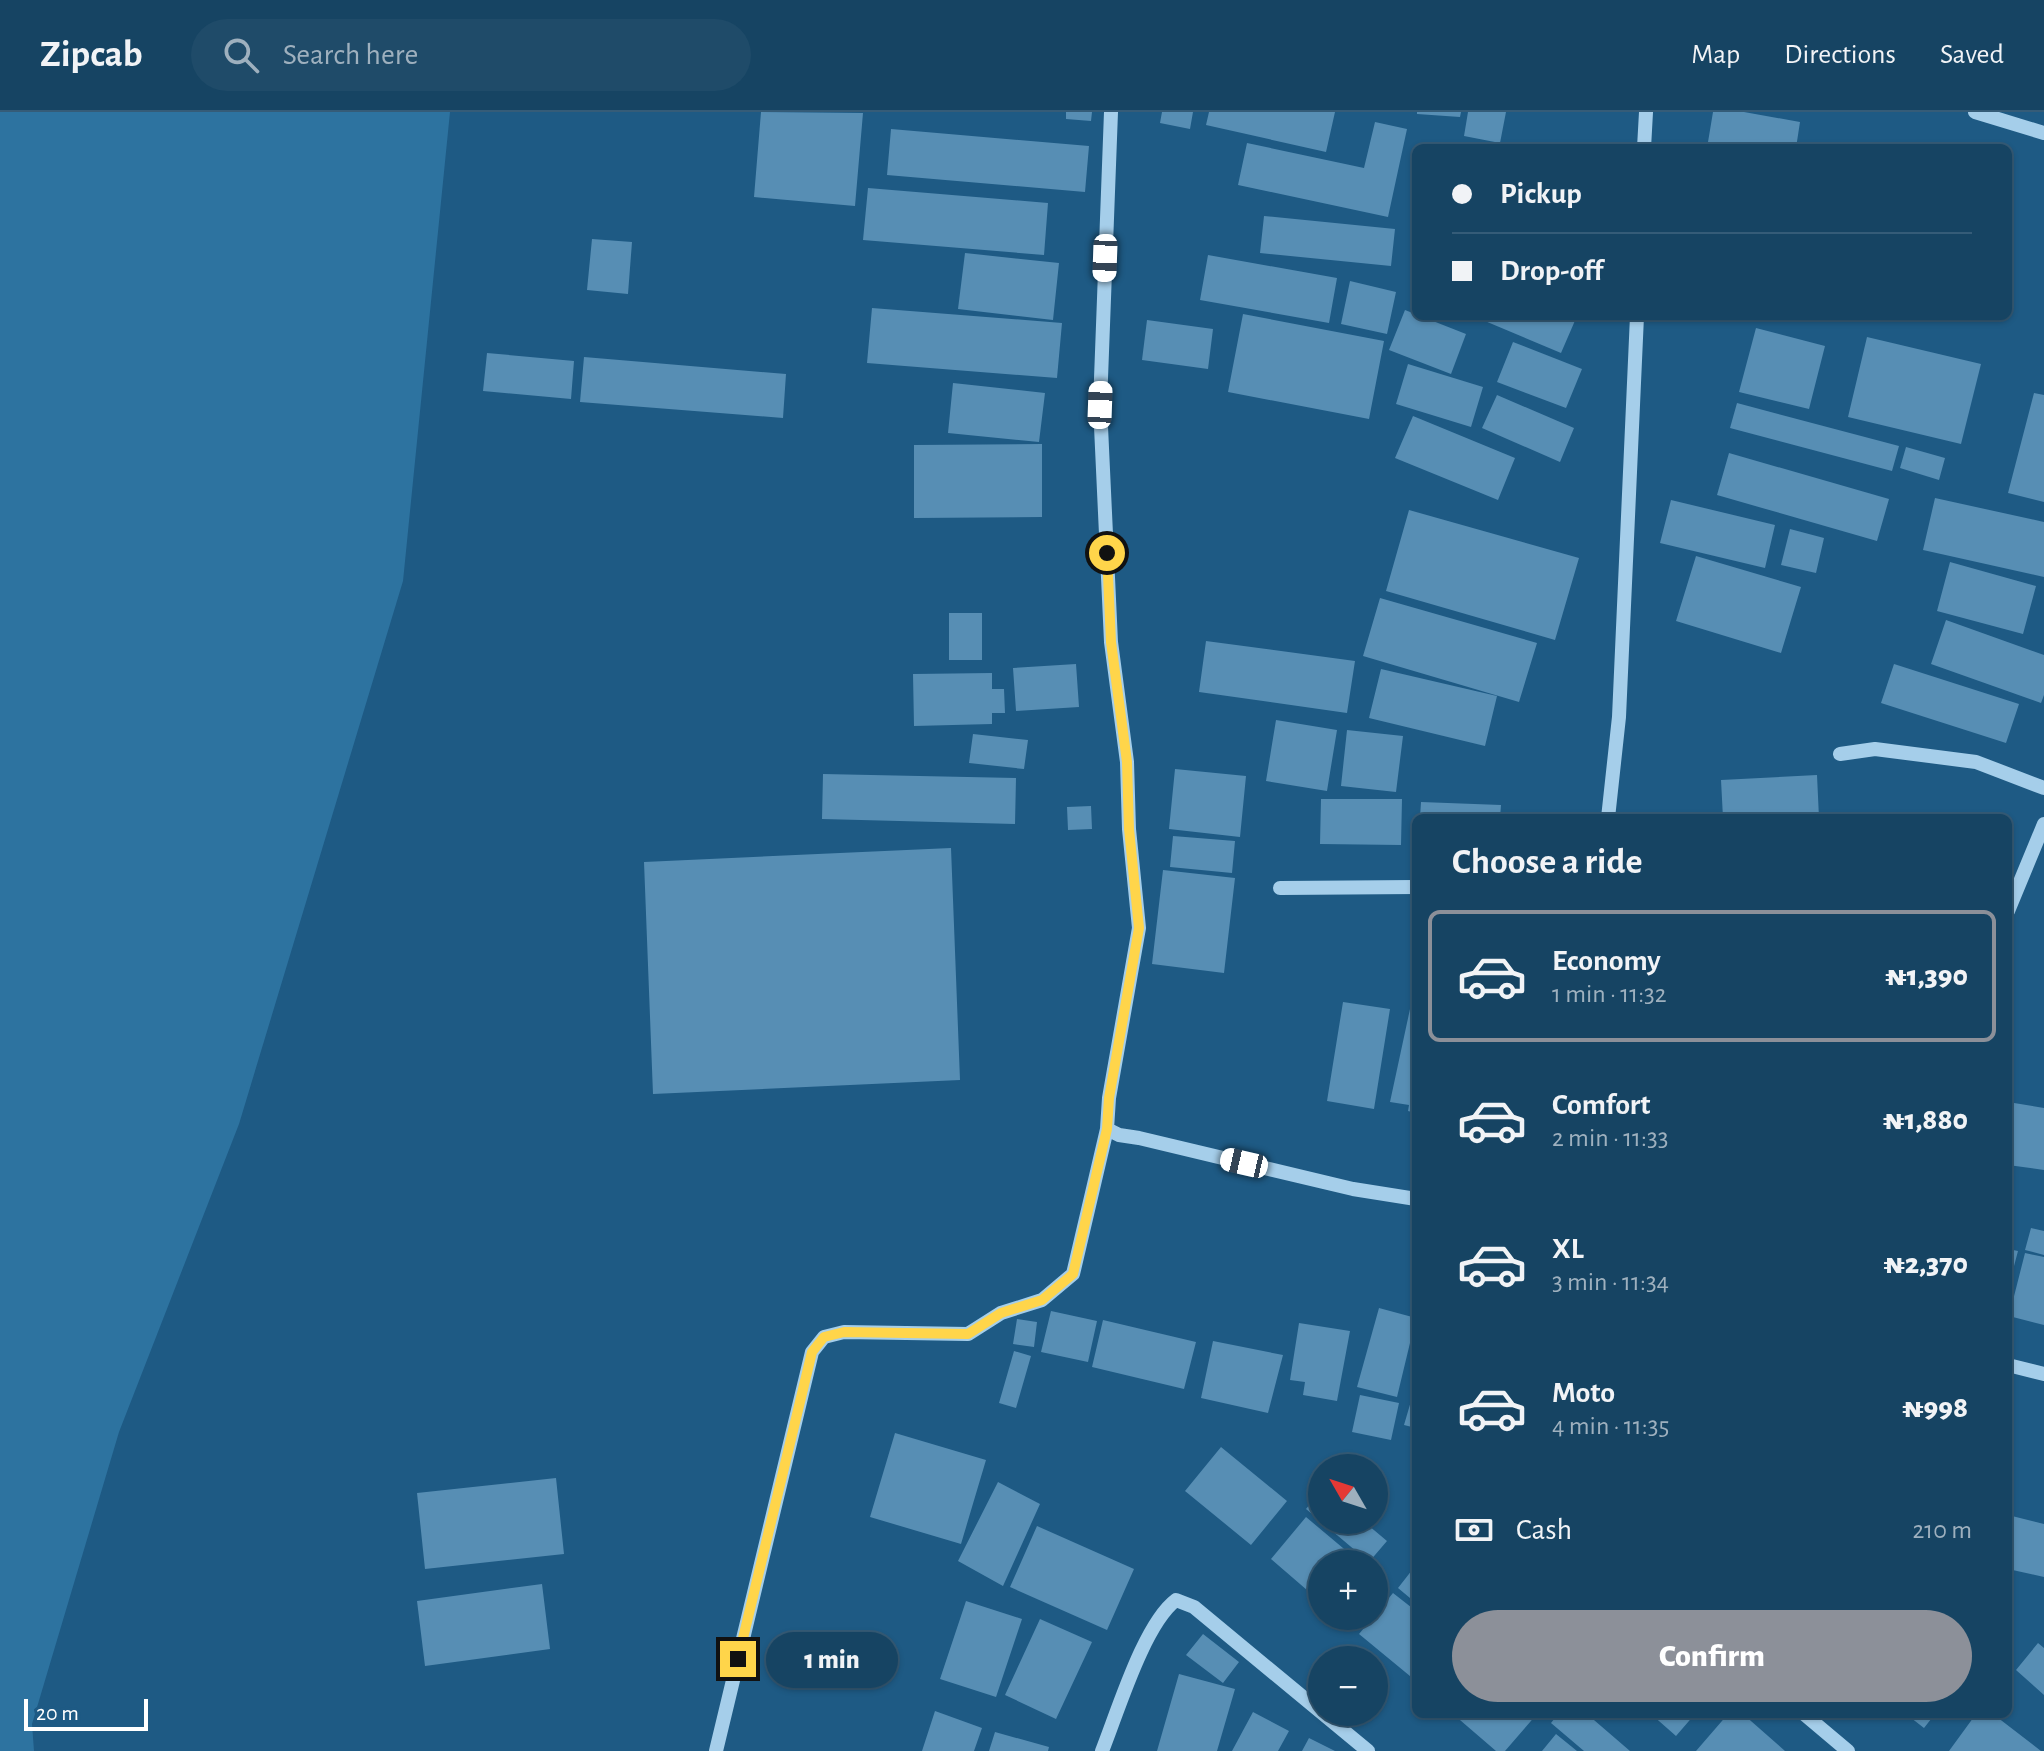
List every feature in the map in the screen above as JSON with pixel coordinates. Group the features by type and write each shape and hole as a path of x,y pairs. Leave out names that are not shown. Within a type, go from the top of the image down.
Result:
{"street":[{"path":"716,1751 812,1352 824,1337 844,1332 968,1334 1001,1313 1042,1300 1073,1274 1107,1129 1109,1098 1139,928 1129,829 1127,762 1111,642 1100,405 1111,112"},
{"path":"1644,144 1646,112"},
{"path":"1975,112 2044,133"},
{"path":"1608,814 1619,717 1637,320"},
{"path":"1840,754 1875,749 1976,762 2044,788"},
{"path":"2012,901 2044,824"},
{"path":"1280,888 1412,887"},
{"path":"1107,1129 1119,1135 1353,1189 1412,1198"},
{"path":"2012,1366 2044,1374"},
{"path":"1102,1751 1151,1628 1176,1600 1194,1607 1368,1751"},
{"path":"1809,1718 1848,1751"}],"shaded area":[{"path":"0,112 450,112 403,581 239,1124 119,1432 32,1724 34,1751 0,1751"}],"building":[{"path":"761,112 863,113 855,206 754,197"},
{"path":"1066,112 1092,112 1091,121 1066,119"},
{"path":"1162,112 1193,112 1190,129 1160,123"},
{"path":"1209,112 1335,112 1326,152 1206,125"},
{"path":"1417,112 1461,112 1460,117"},
{"path":"1468,112 1506,112 1500,143 1464,136"},
{"path":"1713,112 1744,112 1800,122 1797,144 1708,144"},
{"path":"1375,122 1407,129 1388,217 1238,185 1247,143 1364,168"},
{"path":"891,129 1089,146 1085,192 887,175"},
{"path":"868,188 1048,203 1044,255 863,240"},
{"path":"1264,216 1395,229 1391,266 1260,253"},
{"path":"592,239 632,242 628,294 587,290"},
{"path":"965,253 1059,263 1053,320 958,309"},
{"path":"1208,255 1337,278 1329,323 1200,300"},
{"path":"1350,281 1396,292 1387,334 1341,324"},
{"path":"872,308 1062,323 1057,378 867,363"},
{"path":"1405,310 1412,313 1412,320 1430,320 1466,334 1451,374 1389,350"},
{"path":"1243,314 1384,341 1369,419 1228,392"},
{"path":"1147,320 1213,329 1208,369 1142,360"},
{"path":"1483,320 1575,320 1561,353"},
{"path":"1756,328 1825,346 1809,409 1739,392"},
{"path":"1867,337 1981,364 1961,444 1848,417"},
{"path":"1513,342 1582,369 1566,408 1497,382"},
{"path":"487,353 574,361 571,399 483,391"},
{"path":"584,357 786,374 783,418 580,402"},
{"path":"1408,364 1483,387 1471,427 1396,404"},
{"path":"953,383 1045,393 1039,442 948,433"},
{"path":"2034,393 2044,395 2044,502 2008,493"},
{"path":"1497,395 1574,428 1560,462 1482,428"},
{"path":"1737,403 1899,446 1892,471 1730,428"},
{"path":"1413,416 1515,458 1498,500 1395,458"},
{"path":"1042,444 1042,517 914,518 914,445"},
{"path":"1906,447 1945,458 1939,480 1900,468"},
{"path":"1729,453 1889,499 1877,541 1717,495"},
{"path":"1935,498 2044,522 2044,577 1923,550"},
{"path":"1671,500 1775,525 1765,568 1660,543"},
{"path":"1409,510 1579,558 1555,640 1386,591"},
{"path":"1790,529 1824,538 1816,573 1781,565"},
{"path":"1696,556 1801,587 1781,653 1676,621"},
{"path":"1950,562 2036,586 2023,634 1937,611"},
{"path":"1380,598 1537,643 1519,702 1363,656"},
{"path":"949,613 982,613 982,660 949,660"},
{"path":"1946,620 2044,655 2044,695 2041,703 1931,664"},
{"path":"1206,641 1355,661 1347,713 1199,692"},
{"path":"1076,664 1079,707 1016,711 1013,668"},
{"path":"1894,664 2019,704 2006,743 1881,703"},
{"path":"1381,669 1497,696 1485,746 1369,718"},
{"path":"992,673 992,689 1004,689 1005,713 992,713 992,724 914,726 913,674"},
{"path":"1276,720 1337,730 1327,791 1266,781"},
{"path":"1347,730 1403,736 1396,792 1341,786"},
{"path":"973,734 1028,740 1024,769 969,763"},
{"path":"1175,769 1246,776 1240,837 1169,829"},
{"path":"823,774 1016,778 1015,824 822,819"},
{"path":"1817,775 1819,814 1723,814 1721,780"},
{"path":"1321,799 1402,799 1401,845 1320,844"},
{"path":"1421,802 1501,805 1500,814 1420,814"},
{"path":"1091,806 1092,829 1068,830 1067,807"},
{"path":"1173,836 1235,841 1232,873 1170,867"},
{"path":"951,848 960,1080 653,1094 644,862"},
{"path":"1163,870 1235,878 1224,973 1152,964"},
{"path":"1343,1002 1390,1009 1374,1109 1327,1101"},
{"path":"1412,1009 1412,1112 1408,1111 1409,1105 1390,1102"},
{"path":"2012,1103 2044,1108 2044,1170 2012,1166"},
{"path":"2031,1228 2044,1231 2044,1255 2025,1250"},
{"path":"2012,1250 2018,1251 2012,1274"},
{"path":"2025,1253 2044,1257 2044,1325 2012,1317 2012,1304"},
{"path":"1379,1308 1412,1317 1412,1335 1397,1397 1357,1387"},
{"path":"1051,1311 1097,1321 1088,1362 1041,1352"},
{"path":"1017,1319 1037,1322 1034,1347 1013,1344"},
{"path":"1103,1320 1196,1342 1184,1389 1092,1367"},
{"path":"1299,1323 1350,1331 1337,1401 1303,1395 1305,1382 1290,1380"},
{"path":"1213,1341 1283,1355 1268,1413 1201,1398"},
{"path":"1014,1351 1031,1356 1016,1408 999,1403"},
{"path":"1360,1395 1399,1403 1391,1440 1352,1432"},
{"path":"1412,1398 1412,1427 1404,1425"},
{"path":"895,1433 986,1460 961,1544 870,1517"},
{"path":"1221,1447 1287,1501 1251,1545 1185,1491"},
{"path":"556,1478 564,1554 425,1569 417,1493"},
{"path":"998,1482 1040,1504 1003,1586 958,1561"},
{"path":"2012,1516 2044,1524 2044,1577 2012,1570"},
{"path":"1306,1517 1308,1534 1326,1534 1345,1550 1308,1550 1308,1591 1271,1559"},
{"path":"1037,1526 1134,1569 1107,1630 1010,1587"},
{"path":"1336,1534 1379,1534 1387,1541 1379,1550 1355,1550"},
{"path":"1412,1570 1412,1600 1398,1588"},
{"path":"542,1584 550,1649 425,1666 417,1601"},
{"path":"1393,1593 1412,1608 1412,1678 1388,1658 1388,1646 1374,1646 1359,1634 1362,1630 1388,1630 1388,1599"},
{"path":"966,1601 1022,1619 996,1697 940,1679"},
{"path":"1040,1619 1092,1642 1056,1719 1005,1695"},
{"path":"1203,1634 1239,1662 1223,1683 1186,1655"},
{"path":"2038,1643 2044,1648 2044,1695 2016,1670"},
{"path":"1179,1674 1235,1689 1217,1751 1157,1751"},
{"path":"935,1711 982,1728 974,1751 922,1751"},
{"path":"1253,1712 1289,1731 1278,1751 1232,1751"},
{"path":"1458,1718 1534,1718 1505,1751 1496,1751"},
{"path":"1555,1718 1592,1718 1630,1751 1584,1751 1551,1723"},
{"path":"1656,1718 1692,1718 1676,1736"},
{"path":"1725,1718 1748,1718 1785,1751 1696,1751"},
{"path":"1911,1718 1932,1718 1924,1728"},
{"path":"1973,1718 1998,1718 2041,1751 1949,1751"},
{"path":"995,1732 1049,1747 1048,1751 989,1751"},
{"path":"1556,1734 1577,1751 1542,1751"},
{"path":"1309,1738 1335,1751 1302,1751"}],"route":[{"path":"738,1659 812,1352 824,1337 844,1332 968,1334 1001,1313 1042,1300 1073,1274 1107,1129 1109,1098 1139,928 1129,829 1127,762 1111,642 1107,553"}]}
